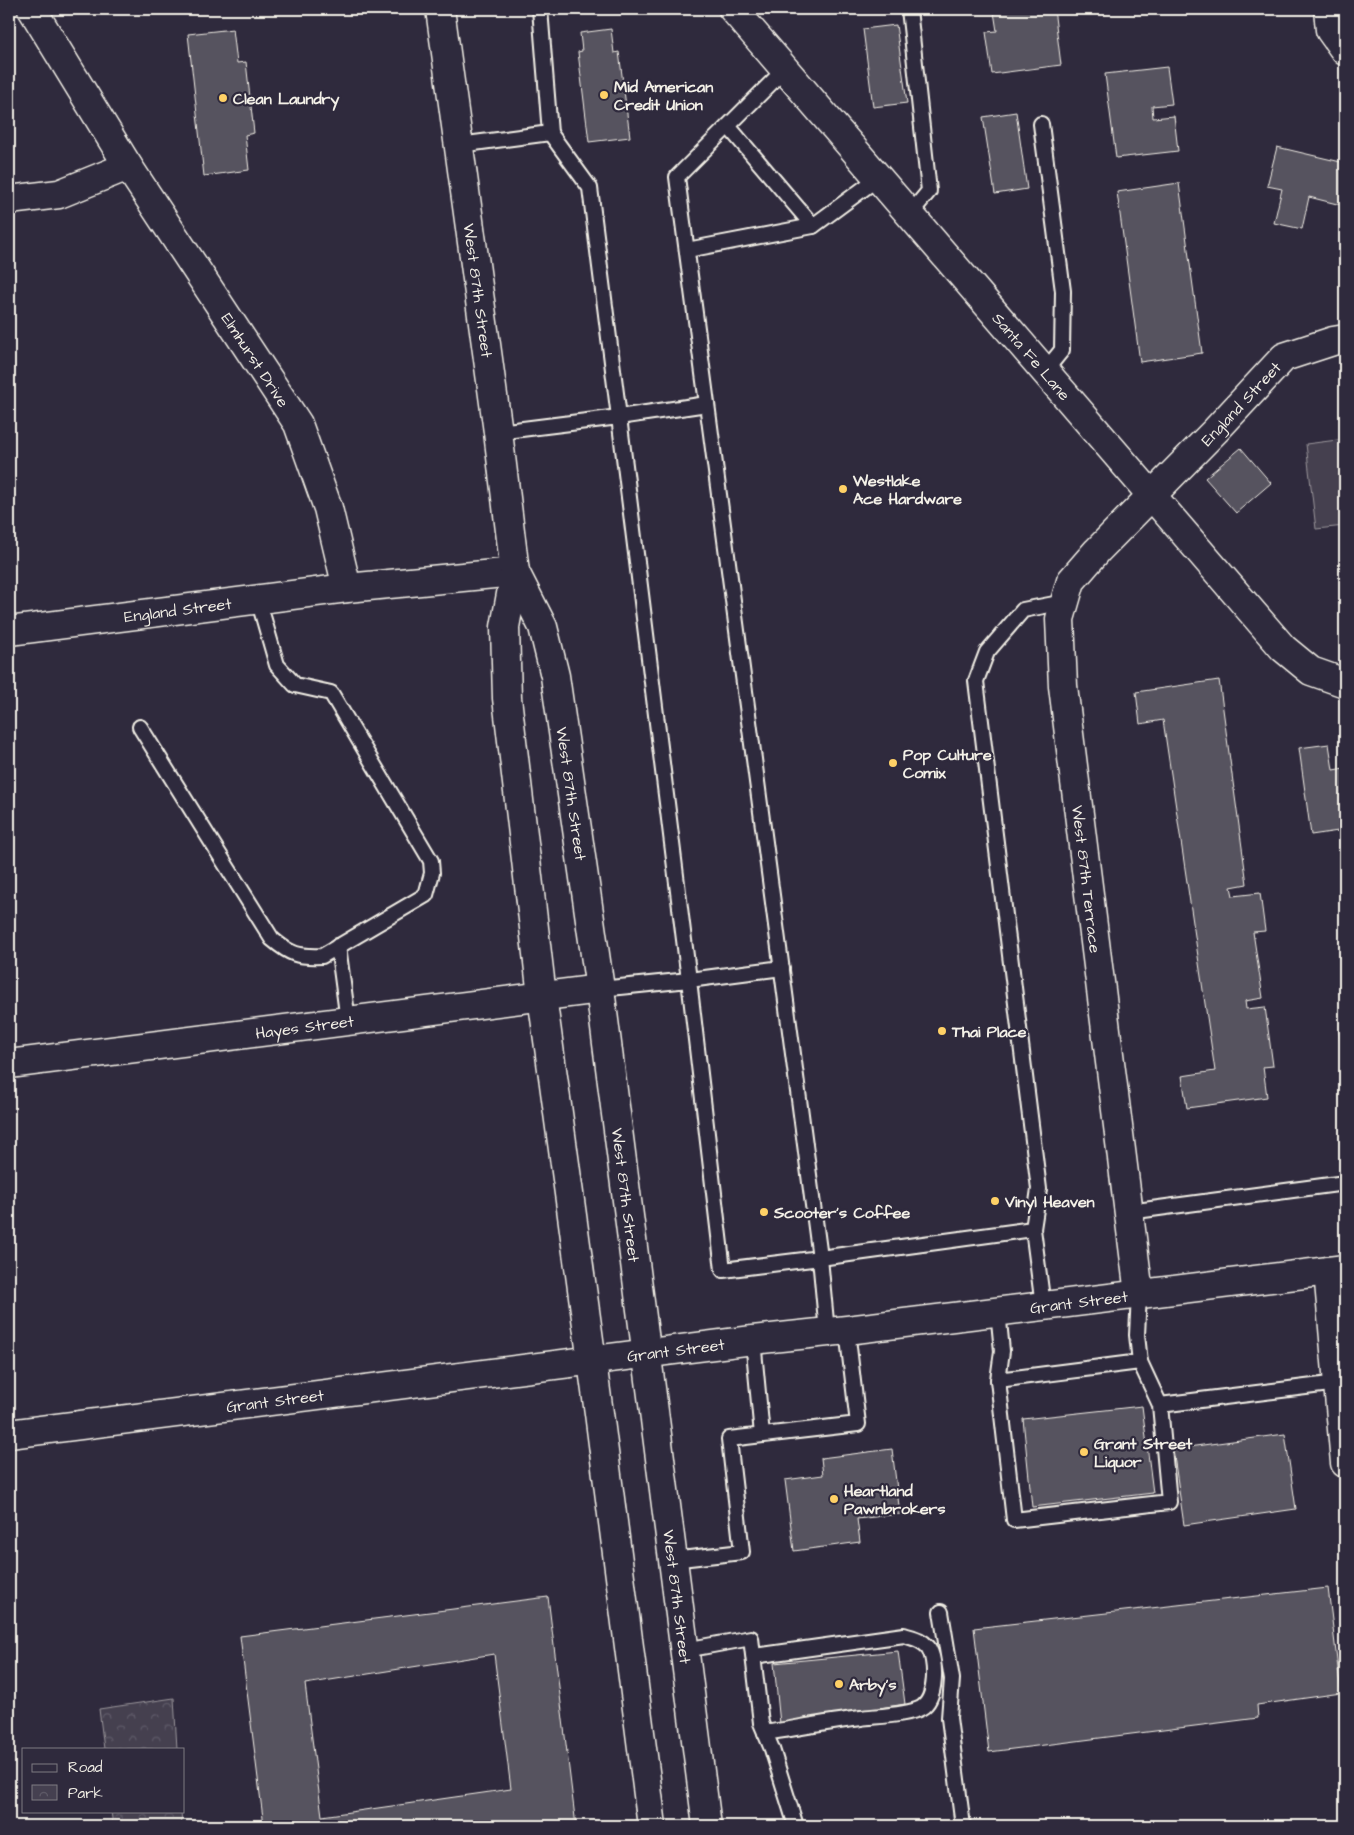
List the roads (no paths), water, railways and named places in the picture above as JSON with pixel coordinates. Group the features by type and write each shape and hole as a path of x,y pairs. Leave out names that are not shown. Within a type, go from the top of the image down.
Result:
{"street":[{"name":"Elmhurst Drive","path":"32,9 128,166 298,424 328,508 346,588"},
{"name":"West 87th Street","path":"440,9 498,432 515,572 505,627 507,698 542,996 592,1361 652,1826"},
{"name":"Santa Fe Lane","path":"733,9 1283,648 1311,671 1345,684"},
{"path":"1328,9 1330,30 1345,51"},
{"path":"9,200 59,194 128,166"},
{"name":"England Street","path":"1152,495 1284,357 1345,339"},
{"name":"West 87th Terrace","path":"1139,1294 1063,686 1060,619 1071,582 1097,551 1152,495"},
{"path":"346,588 515,572"},
{"name":"West 87th Street","path":"515,572 543,627 556,676 600,989 707,1826"},
{"name":"England Street","path":"9,631 346,588"},
{"name":"Hayes Street","path":"9,1064 600,989"},
{"path":"1336,1270 1338,1383 1345,1463"},
{"name":"Grant Street","path":"9,1434 753,1340 1336,1270"}],"lane":[{"path":"540,9 550,133 590,188 723,1270 1033,1229"},
{"path":"909,9 929,191 910,214"},
{"path":"672,1560 742,1552 729,1439 858,1424 820,1258 677,177 785,69"},
{"path":"1041,124 1063,291 1062,350 1045,371"},
{"path":"728,126 813,226"},
{"path":"459,145 550,133"},
{"path":"687,250 813,226 878,178"},
{"path":"498,432 619,418 707,404"},
{"path":"140,727 272,939 284,950 302,957 322,956 426,895 432,873 431,861 331,693 295,685 277,666 258,599"},
{"path":"1043,1306 1033,1229 1039,1189 976,681 987,652 1022,610 1065,602"},
{"path":"338,946 348,1021"},
{"path":"600,989 782,968"},
{"path":"1129,1212 1345,1183"},
{"path":"998,1311 1002,1351 998,1380 1014,1520 1169,1502 1160,1405 1140,1362 1137,1335 1139,1294"},
{"path":"753,1340 762,1435"},
{"path":"998,1380 1140,1362"},
{"path":"1160,1405 1338,1383"},
{"path":"941,1612 952,1679 949,1718 963,1826"},
{"path":"754,1656 904,1636 919,1640 929,1648 932,1662 934,1682 931,1698 921,1708 899,1714 765,1732"},
{"path":"685,1650 751,1638 761,1723 796,1826"}],"place":[{"name":"Mid American Credit Union","path":"604,95"},
{"name":"Clean Laundry","path":"223,98"},
{"name":"Westlake Ace Hardware","path":"843,489"},
{"name":"Pop Culture Comix","path":"893,763"},
{"name":"Thai Place","path":"942,1031"},
{"name":"Vinyl Heaven","path":"995,1201"},
{"name":"Scooter's Coffee","path":"764,1212"},
{"name":"Grant Street Liquor","path":"1084,1452"},
{"name":"Heartland Pawnbrokers","path":"834,1499"},
{"name":"Arby's","path":"839,1684"}]}
